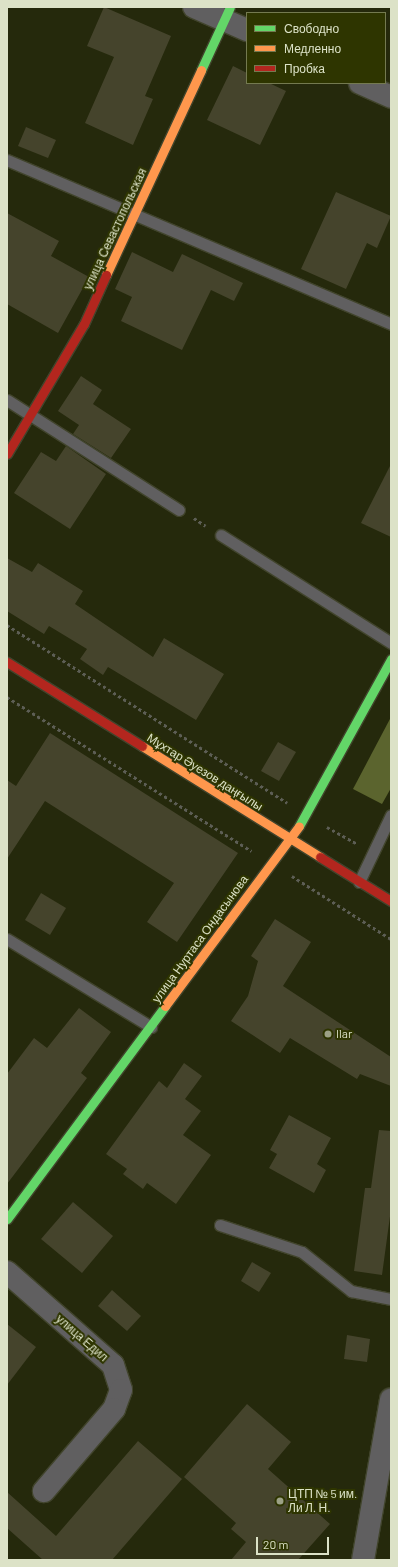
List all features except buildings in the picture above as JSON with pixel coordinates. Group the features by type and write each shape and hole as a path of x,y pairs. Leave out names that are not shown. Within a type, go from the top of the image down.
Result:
{"street":[{"path":"194,7 228,14 246,29"},
{"name":"улица Севастопольская","path":"7,454 84,324 228,14"},
{"path":"362,84 391,97"},
{"name":"улица Нуртаса Ондасынова","path":"7,1219 151,1028 306,815 391,659"},
{"name":"Мұхтар Әуезов даңғылы","path":"7,662 391,902"},
{"name":"улица Едил","path":"7,1272 114,1365 121,1390 114,1409 44,1491"},
{"path":"363,1560 391,1399"}],"lane":[{"path":"7,160 134,216 391,324"},
{"path":"7,400 179,510"},
{"path":"221,535 391,643"},
{"path":"359,882 391,815"},
{"path":"7,939 151,1028"},
{"path":"220,1225 302,1252 351,1291 391,1299"}],"path":[{"path":"179,510 221,535"},
{"path":"7,625 306,815 372,852"},
{"path":"7,697 391,939"}],"green space":[{"path":"391,717 391,788 382,804 353,789"}],"traffic: fast":[{"path":"201,70 230,7"},
{"path":"299,826 391,659"},
{"path":"7,1219 165,1006"}],"traffic: slow":[{"path":"106,275 201,70"},
{"path":"142,746 320,857"},
{"path":"165,1006 299,826"}],"traffic: jam":[{"path":"7,454 84,324 106,275"},
{"path":"7,662 142,746"},
{"path":"320,857 391,901"}],"place":[{"name":"Ilar","path":"328,1034"},
{"name":"ЦТП № 5 им. Ли Л. Н.","path":"280,1501"}]}
